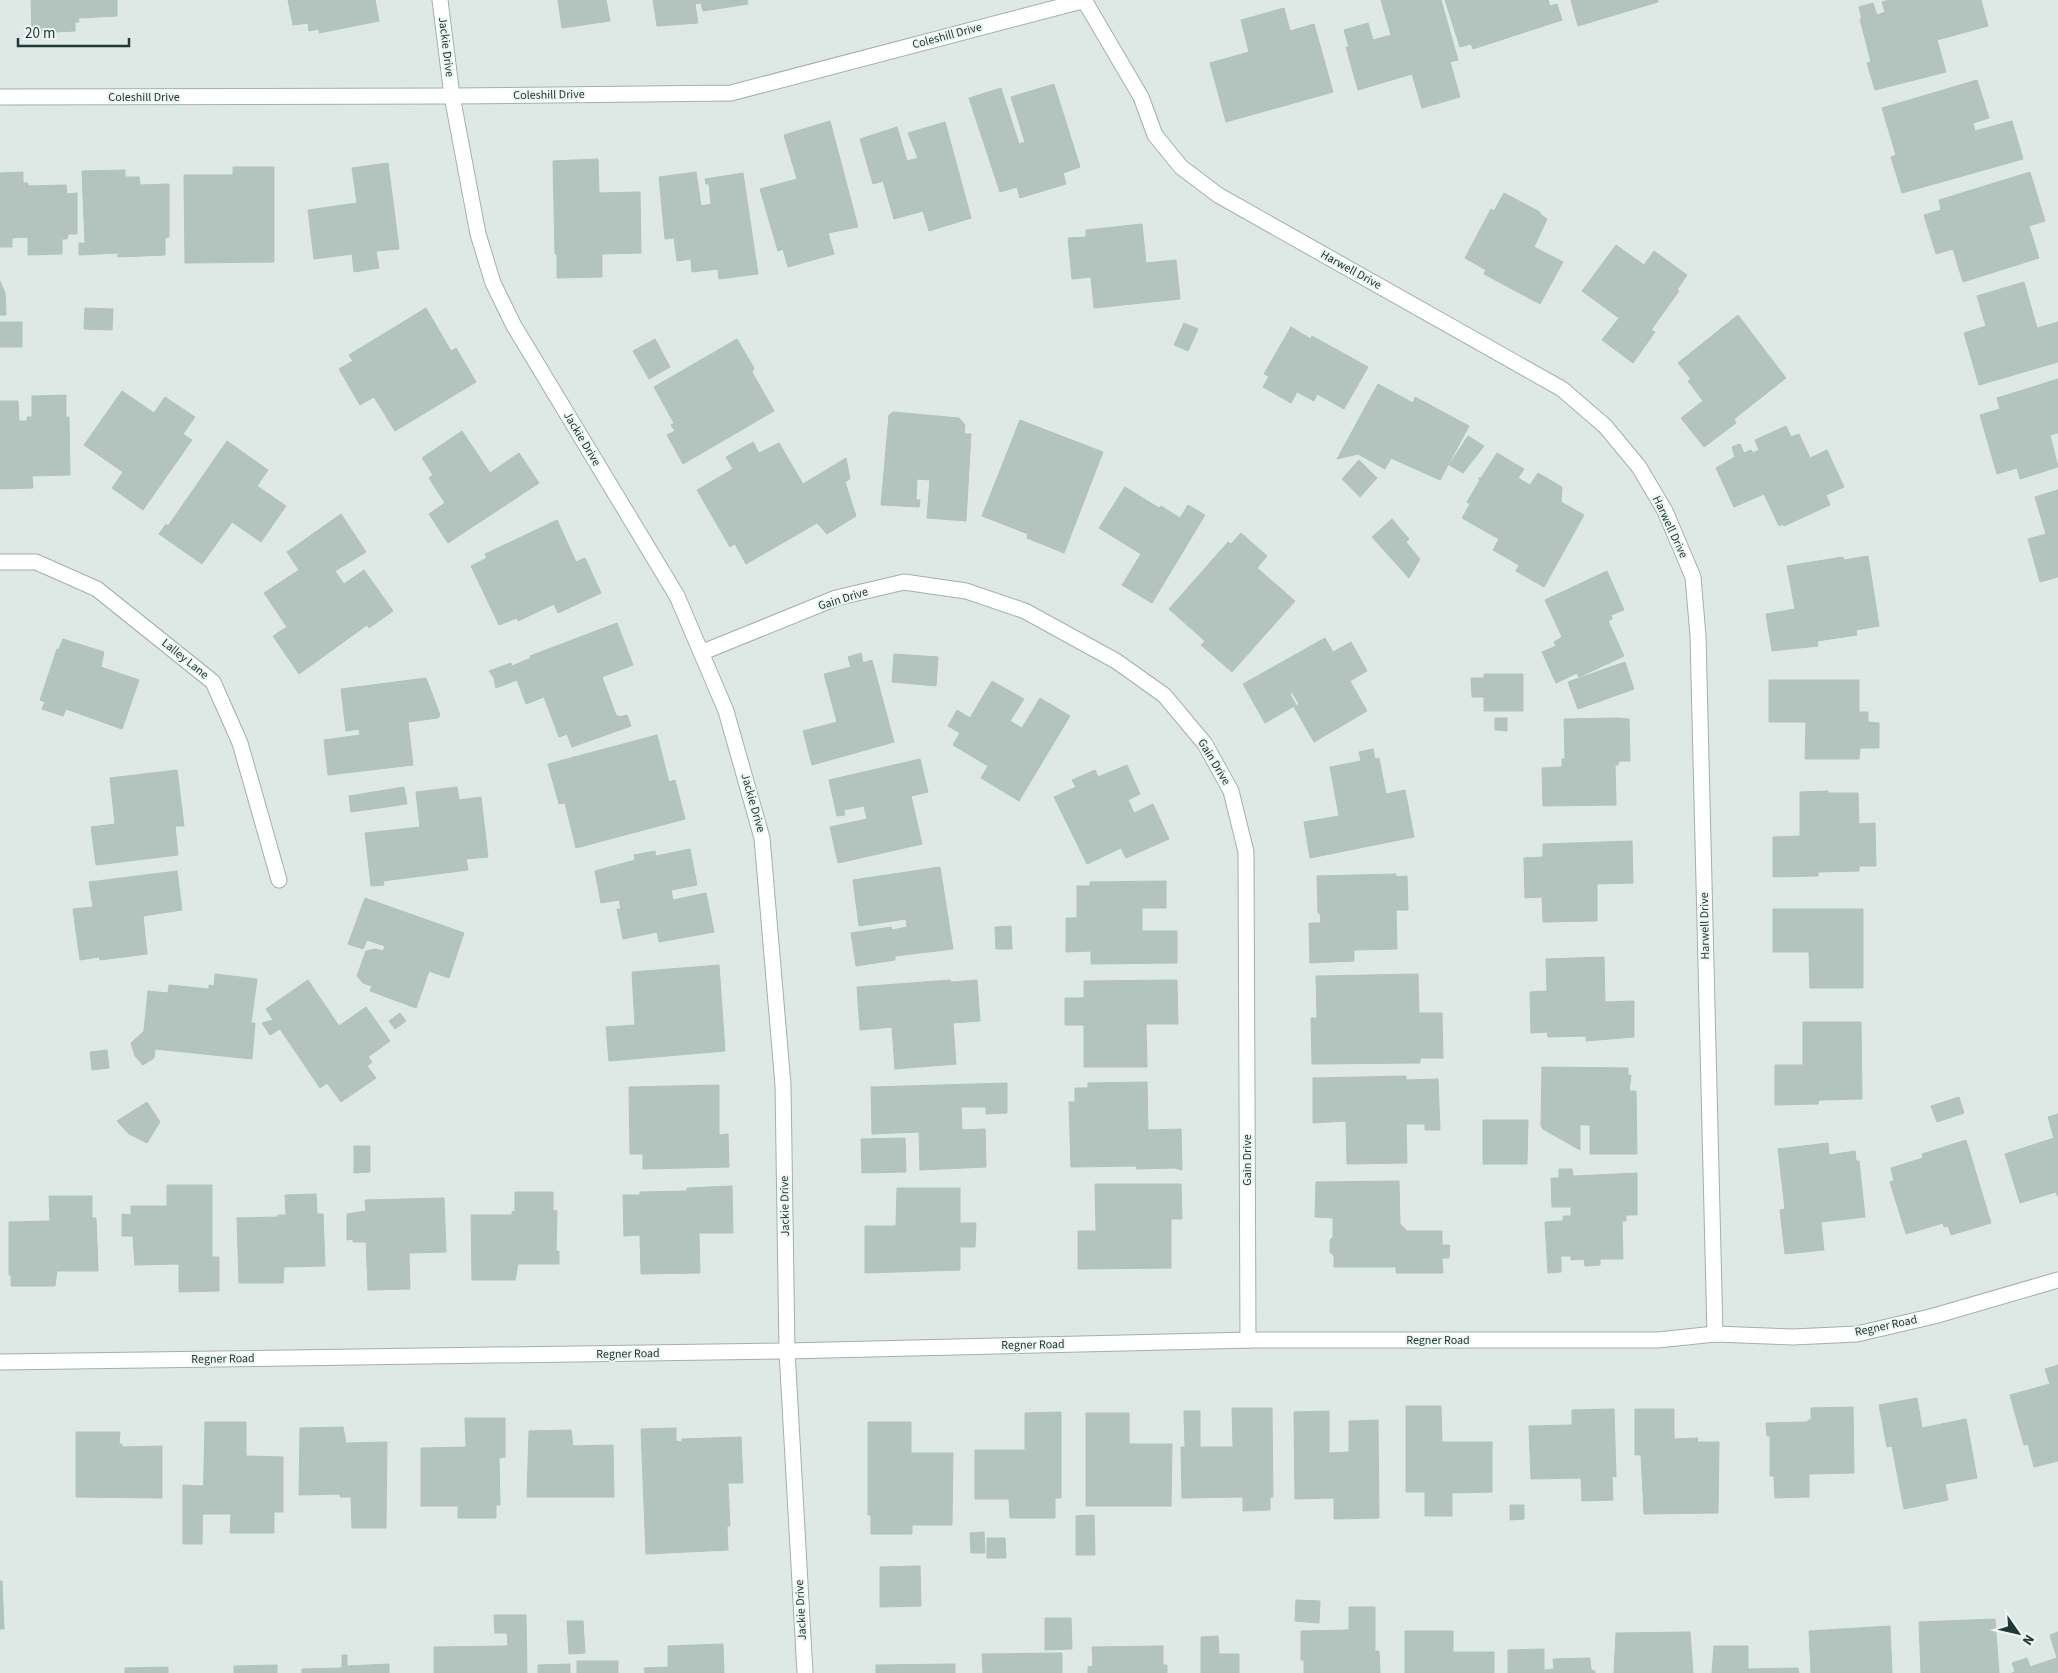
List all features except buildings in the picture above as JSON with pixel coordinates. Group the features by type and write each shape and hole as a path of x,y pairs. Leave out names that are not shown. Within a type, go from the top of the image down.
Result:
{"street":[{"name":"Jackie Drive","path":"440,0 452,96 478,234 493,283 514,326 677,596 703,652 726,711 762,838 783,1085 787,1351 805,1673"},
{"name":"Coleshill Drive","path":"0,97 731,93 1085,0"},
{"name":"Harwell Drive","path":"1085,0 1141,97 1155,135 1181,167 1218,195 1562,389 1605,426 1639,467 1665,511 1693,577 1698,636 1715,1334"},
{"name":"Lalley Lane","path":"0,562 36,562 97,589 213,682 240,743 279,880"},
{"name":"Gain Drive","path":"703,652 836,598 904,582 966,591 1025,611 1116,661 1164,695 1205,744 1231,791 1246,852 1248,1340"},
{"name":"Regner Road","path":"0,1362 787,1351 1248,1340 1658,1340 1715,1334 1793,1337 1857,1334 1934,1316 2058,1280"}]}
